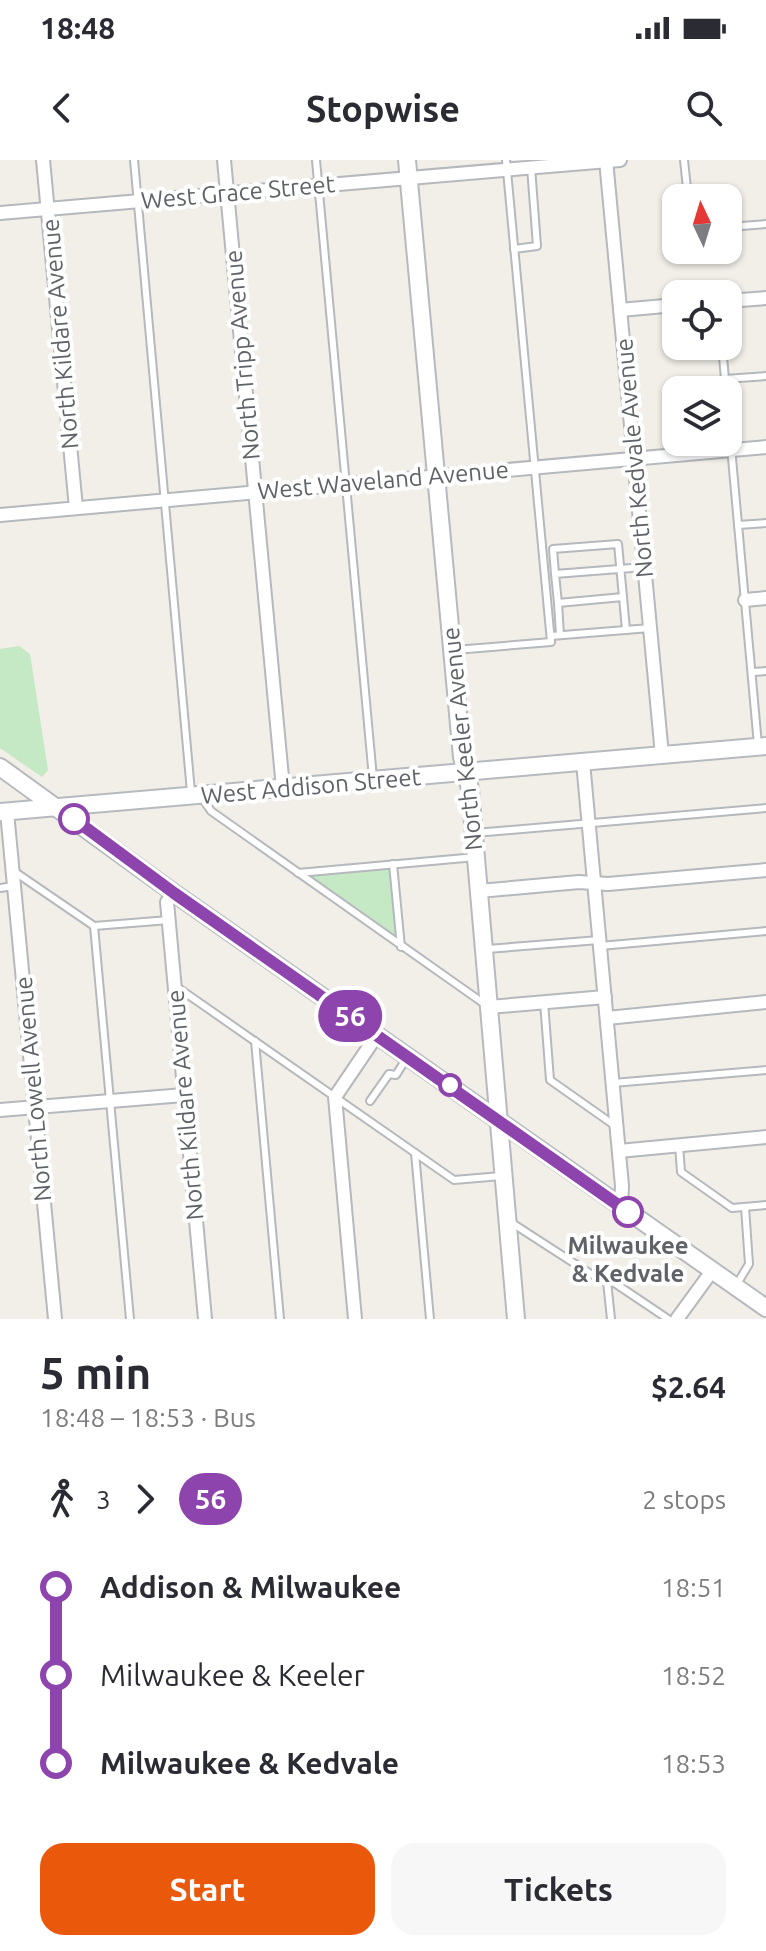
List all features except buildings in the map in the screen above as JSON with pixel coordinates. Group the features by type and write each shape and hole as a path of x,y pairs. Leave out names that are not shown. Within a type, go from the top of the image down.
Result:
{"street":[{"name":"North Kildare Avenue","path":"43,160 76,508"},
{"name":"North Tripp Avenue","path":"224,160 283,788"},
{"name":"North Kedvale Avenue","path":"606,160 662,755"},
{"name":"West Grace Street","path":"0,213 318,185 408,169 506,164 531,167 620,160"},
{"name":"North Keeler Avenue","path":"408,169 462,757 467,773 474,833 516,1319"},
{"path":"742,300 766,298"},
{"path":"620,310 662,306"},
{"name":"West Waveland Avenue","path":"742,449 766,447"},
{"name":"West Waveland Avenue","path":"0,515 662,455"},
{"path":"745,600 766,598"},
{"name":"West Addison Street","path":"3,812 762,746"},
{"path":"583,762 617,1127 621,1207"},
{"path":"0,767 57,807 140,875 174,893 766,1308"},
{"name":"North Lowell Avenue","path":"3,812 14,886 55,1319"},
{"path":"479,891 579,882 608,884 766,870"},
{"name":"North Kildare Avenue","path":"174,893 167,902 205,1319"},
{"path":"489,1007 605,997"},
{"path":"607,1018 766,1002"},
{"path":"355,1319 335,1097 377,1035"},
{"path":"0,1110 184,1095"},
{"path":"619,1151 766,1137"},
{"path":"677,1319 712,1271"}],"lane":[{"path":"134,160 164,500 196,796 211,811 489,1007"},
{"path":"316,160 373,780"},
{"path":"684,160 687,184"},
{"path":"452,651 551,642 506,164"},
{"path":"514,249 537,246 531,167"},
{"path":"742,226 766,224"},
{"path":"742,378 766,376"},
{"path":"732,456 762,746"},
{"path":"738,525 766,523"},
{"path":"560,635 553,549 618,544 626,630"},
{"path":"555,574 645,567"},
{"path":"558,603 623,597"},
{"path":"551,636 650,628"},
{"path":"752,672 766,671"},
{"path":"474,833 766,808"},
{"path":"298,873 476,857"},
{"path":"393,864 401,947"},
{"path":"12,870 94,926 169,920"},
{"path":"0,888 14,886"},
{"path":"94,926 130,1319"},
{"path":"484,949 766,931"},
{"path":"174,984 454,1180 504,1176"},
{"path":"544,1002 550,1080 617,1127"},
{"path":"255,1041 280,1319"},
{"path":"370,1101 389,1074 396,1075 408,1056"},
{"path":"613,1083 766,1070"},
{"path":"679,1145 681,1172 732,1208 766,1205"},
{"path":"415,1153 430,1319"},
{"path":"735,1287 749,1264 745,1207"},
{"path":"508,1220 600,1280 613,1282 668,1319"},
{"path":"607,1281 611,1319"}],"green space":[{"path":"19,646 30,654 48,770 42,777 0,748 0,649"},
{"path":"389,867 396,937 310,877 310,875"}],"bus line":[{"name":"56","path":"74,819 174,893 628,1212"}],"place":[{"name":"Milwaukee & Kedvale","path":"628,1212"}]}
